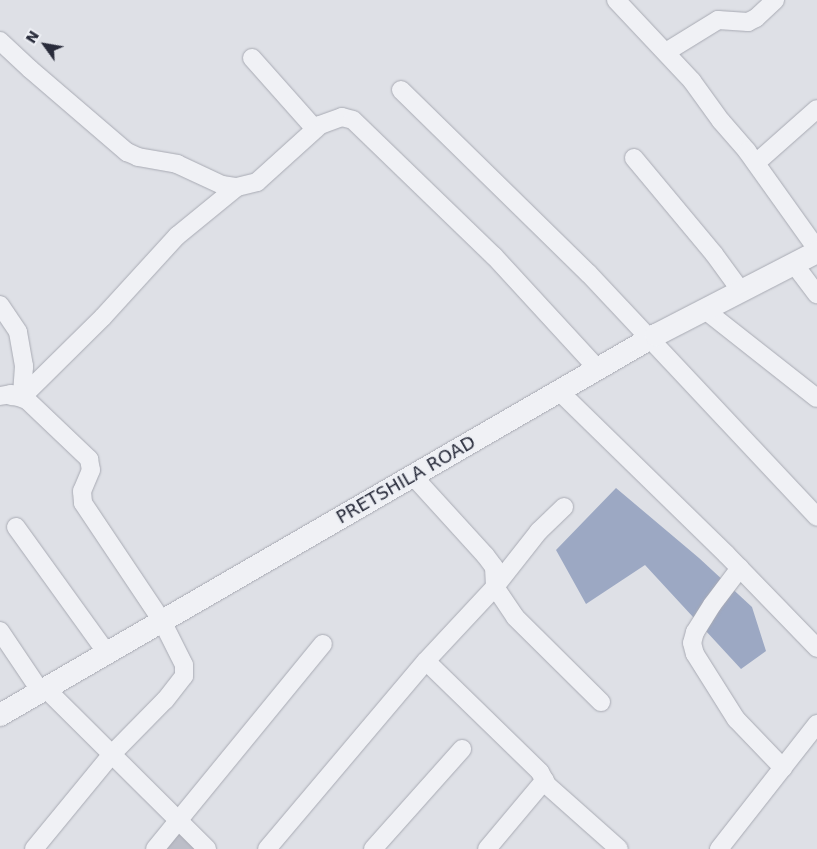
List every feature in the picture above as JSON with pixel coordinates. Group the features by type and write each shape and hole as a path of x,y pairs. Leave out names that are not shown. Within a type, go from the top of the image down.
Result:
{"street":[{"path":"616,0 692,81 756,163 817,250"},
{"path":"666,52 718,20 748,22 756,18 775,0"},
{"path":"0,41 127,152 138,157 177,164 211,181 237,187"},
{"path":"252,58 315,130"},
{"path":"401,90 589,274 817,517"},
{"path":"756,163 817,109"},
{"path":"22,397 103,317 177,236 237,187 257,182 315,130 333,118 342,116 361,127 494,256 598,369"},
{"path":"634,158 714,254 741,291"},
{"name":"PRETSHILA ROAD","path":"0,715 650,338 794,264 817,250"},
{"path":"794,264 817,294"},
{"path":"0,305 18,332 24,366 22,397"},
{"path":"705,310 817,398"},
{"path":"560,391 740,568 817,648"},
{"path":"1,395 11,394 22,397 89,459 91,470 82,491 83,503 162,621 184,665 184,676 165,700 112,754 34,849"},
{"path":"414,476 485,555 494,568 495,587 515,617 601,702"},
{"path":"266,849 426,661 495,587 539,530 564,507"},
{"path":"16,527 107,654"},
{"path":"740,568 712,605 695,632 692,643 696,654 736,719 783,768"},
{"path":"0,631 43,690 112,754 207,849"},
{"path":"154,849 323,644"},
{"path":"426,661 540,772 548,785 619,849"},
{"path":"719,849 817,724"},
{"path":"373,849 462,749"},
{"path":"487,849 545,780"}],"water":[{"path":"616,488 699,558 752,607 766,651 741,669 645,565 586,604 556,550"}],"building":[{"path":"178,828 195,849 161,849"}]}
